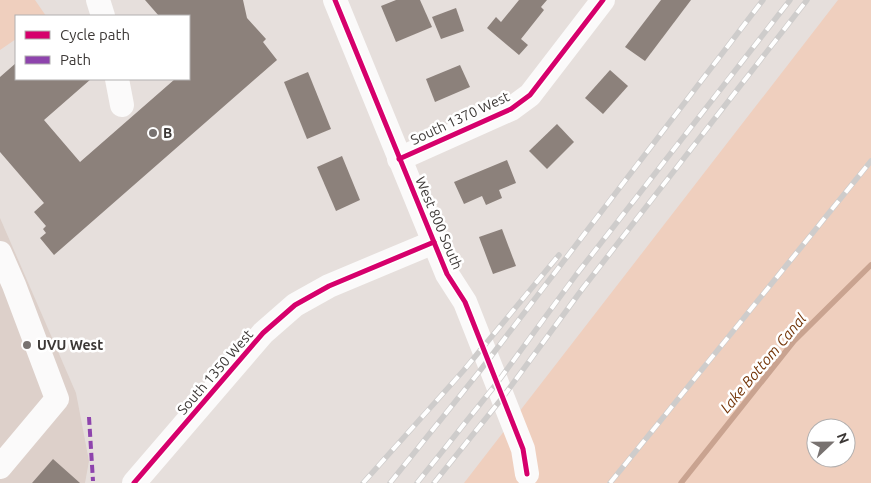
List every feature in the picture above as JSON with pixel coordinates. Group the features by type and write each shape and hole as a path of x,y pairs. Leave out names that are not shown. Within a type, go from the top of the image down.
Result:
{"street":[{"path":"98,0 103,15"},
{"name":"West 800 South","path":"335,0 447,274 465,302 523,449 529,478"},
{"name":"South 1370 West","path":"400,159 511,109 530,94 603,0"},
{"path":"117,80 122,105"},
{"name":"South 1350 West","path":"134,483 264,333 294,305 329,286 434,242"},
{"path":"0,253 7,293 57,399 0,467"}],"shaded area":[{"path":"0,0 35,0 45,15 15,15 15,40 0,50"},
{"path":"838,0 871,0 871,483 464,483"},
{"name":"UVU West","path":"0,218 76,393 89,461 85,483 0,483"}],"building":[{"name":"B","path":"145,0 243,0 247,18 266,39 263,42 277,60 54,255 40,238 46,233 43,229 46,226 34,212 44,203 0,152 0,77 15,64 15,80 90,80 44,120 80,162 174,80 190,80 190,15 158,15"},
{"path":"396,0 420,0 432,27 396,42 381,6"},
{"path":"519,0 547,0 541,7 544,10 521,39 528,45 519,55 487,28 496,17 501,22"},
{"path":"661,0 691,0 645,61 625,47"},
{"path":"456,8 464,31 441,39 432,17"},
{"path":"460,65 470,87 435,102 426,79"},
{"path":"610,70 628,86 603,114 585,98"},
{"path":"308,72 331,129 307,139 284,82"},
{"path":"557,124 574,142 547,169 529,151"},
{"path":"342,156 360,200 336,211 317,167"},
{"path":"507,160 516,183 499,190 502,198 486,205 482,196 464,204 454,182"},
{"path":"502,229 516,266 493,274 479,237"},
{"path":"53,459 80,483 32,483"}],"waterway":[{"name":"Lake Bottom Canal","path":"681,483 794,341 871,265"}],"railway":[{"path":"390,483 479,372 763,0"},
{"path":"417,483 497,383 576,275 790,0"},
{"path":"434,483 503,397 583,288 807,0"},
{"path":"610,483 871,161"},
{"path":"363,483 464,370 559,255"}],"marked path":[{"path":"89,417 93,481"}],"cycle path":[{"path":"335,0 447,274 465,302 523,449 527,474"},
{"path":"399,159 511,109 530,95 603,0"},
{"path":"134,483 263,333 295,305 329,286 434,242"}],"place":[{"name":"B","path":"153,133"},
{"name":"UVU West","path":"27,345"}]}
